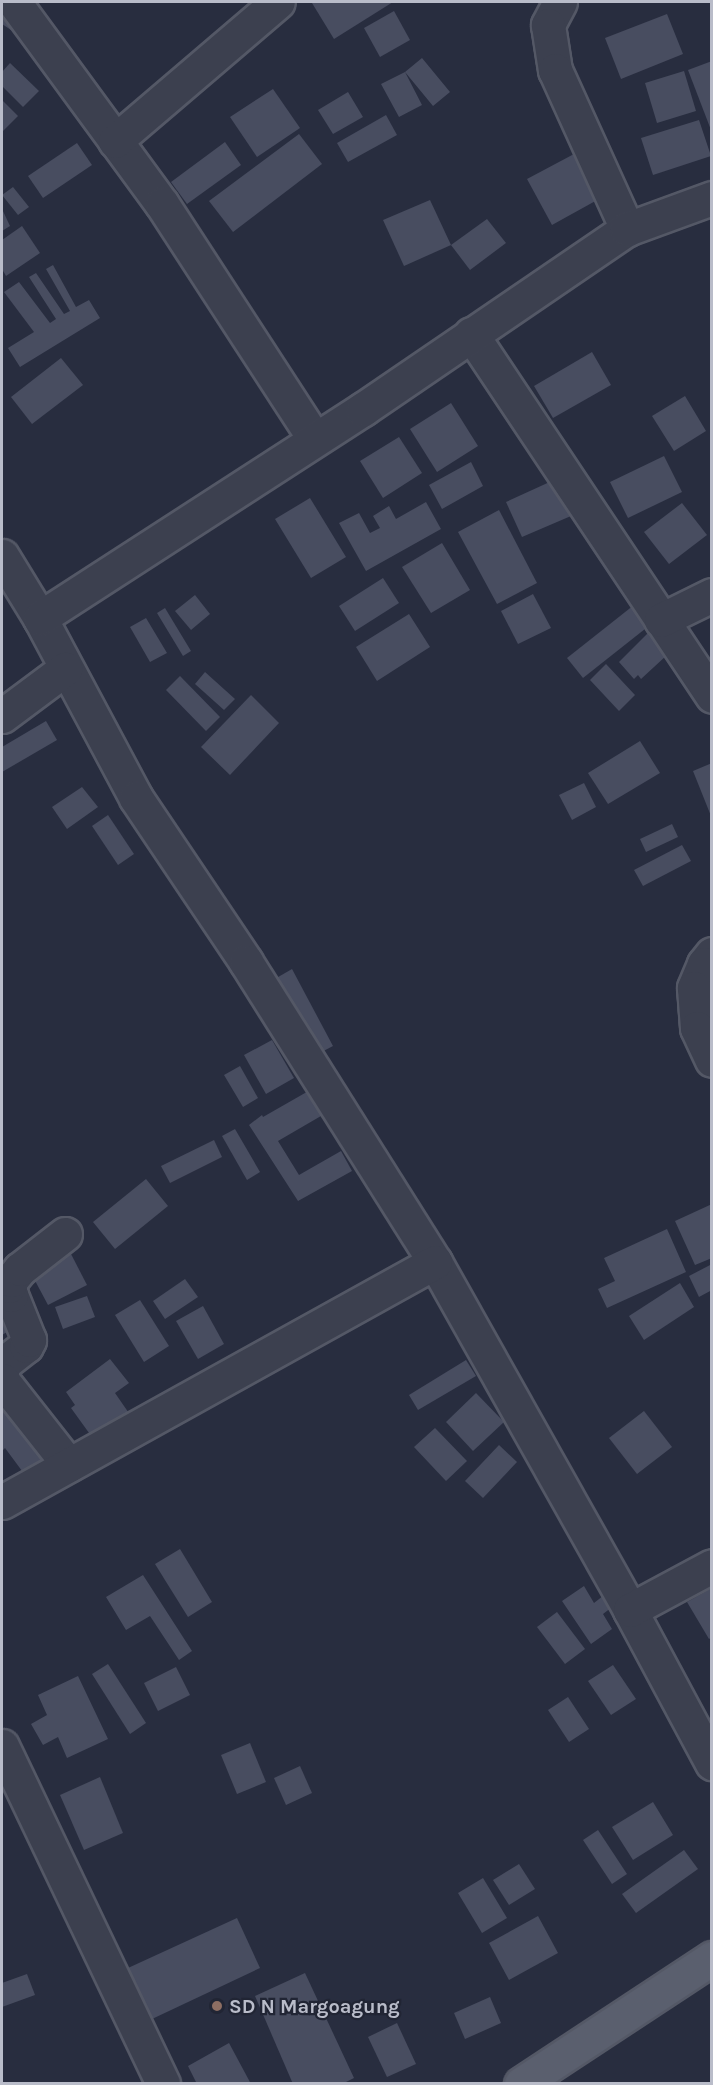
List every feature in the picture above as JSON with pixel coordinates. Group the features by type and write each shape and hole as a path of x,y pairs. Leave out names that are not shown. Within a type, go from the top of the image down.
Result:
{"main road":[{"path":"521,2084 711,1958"}],"street":[{"path":"14,2 162,204 314,438"},
{"path":"114,141 278,2"},
{"path":"560,2 548,25 555,70 627,229"},
{"path":"40,618 314,438 363,409 627,229 711,198"},
{"path":"471,334 711,696"},
{"path":"2,556 40,618 65,669 136,798 246,963 435,1262 630,1610 711,1763"},
{"path":"661,620 711,595"},
{"path":"2,716 65,669"},
{"path":"711,954 694,988 697,1028 711,1060"},
{"path":"2,1371 4,1363 26,1346 29,1340 11,1295 9,1286 11,1280 20,1269 65,1234"},
{"path":"2,1502 435,1262"},
{"path":"2,1380 69,1465"},
{"path":"630,1610 711,1566"},
{"path":"2,1746 163,2084"}],"building":[{"path":"2,2 22,16 11,30 2,24"},
{"path":"393,2 334,39 312,3"},
{"path":"394,11 410,40 380,57 364,28"},
{"path":"667,14 683,54 621,79 605,38"},
{"path":"422,58 450,92 433,106 405,72"},
{"path":"712,61 712,130 711,130 688,70"},
{"path":"10,63 39,91 23,107 2,86 2,72"},
{"path":"684,71 696,111 657,123 645,83"},
{"path":"405,72 422,105 399,117 381,84"},
{"path":"273,89 300,128 257,157 230,117"},
{"path":"348,92 363,117 333,134 318,110"},
{"path":"2,100 18,116 2,132"},
{"path":"386,115 397,135 348,162 337,143"},
{"path":"699,120 711,156 653,175 641,138"},
{"path":"299,134 322,164 233,232 209,201"},
{"path":"225,142 241,165 187,204 171,182"},
{"path":"77,143 92,165 43,198 28,176"},
{"path":"574,154 599,199 552,225 527,179"},
{"path":"13,187 29,207 18,215 2,195"},
{"path":"430,200 451,245 404,266 383,220"},
{"path":"2,209 10,226 2,231"},
{"path":"487,219 506,243 470,270 451,245"},
{"path":"22,226 40,253 6,276 2,269 2,240"},
{"path":"53,265 76,307 89,300 100,318 20,367 8,348 34,332 4,292 19,282 50,323 56,319 29,277 36,273 64,314 70,311 46,269"},
{"path":"592,352 611,385 553,418 534,386"},
{"path":"61,358 83,385 32,424 11,397"},
{"path":"685,396 706,431 674,451 652,416"},
{"path":"451,403 478,446 437,472 410,429"},
{"path":"399,437 422,473 383,498 360,461"},
{"path":"664,456 682,492 628,518 610,482"},
{"path":"471,462 483,486 442,509 429,485"},
{"path":"554,480 578,513 522,537 506,502"},
{"path":"310,498 346,557 311,578 275,519"},
{"path":"426,502 441,529 366,571 339,523 359,513 370,533 380,528 373,516 389,506 396,519"},
{"path":"682,503 707,535 669,564 644,532"},
{"path":"499,510 537,583 497,604 458,532"},
{"path":"442,543 470,590 431,613 402,567"},
{"path":"383,578 399,603 355,631 339,606"},
{"path":"533,594 551,628 518,644 501,611"},
{"path":"195,595 210,614 191,630 175,611"},
{"path":"634,605 650,625 583,678 567,658"},
{"path":"165,608 191,651 183,656 157,613"},
{"path":"409,614 430,647 377,681 356,647"},
{"path":"146,618 167,653 150,662 130,627"},
{"path":"648,633 667,655 641,679 638,675 634,679 619,662"},
{"path":"606,664 635,695 619,711 590,680"},
{"path":"205,672 235,699 224,710 195,684"},
{"path":"180,676 220,717 206,731 166,690"},
{"path":"251,695 279,723 230,775 201,747"},
{"path":"46,721 57,740 2,772 2,747"},
{"path":"640,741 660,773 608,804 588,773"},
{"path":"712,763 712,816 711,816 693,771"},
{"path":"584,783 596,807 572,820 559,795"},
{"path":"82,787 98,807 67,829 52,807"},
{"path":"108,815 134,854 118,865 92,826"},
{"path":"672,824 678,837 646,852 640,839"},
{"path":"682,845 691,861 643,886 634,870"},
{"path":"292,969 333,1046 314,1056 273,980"},
{"path":"272,1040 294,1078 266,1094 244,1055"},
{"path":"240,1066 258,1098 243,1107 224,1075"},
{"path":"319,1085 333,1109 278,1141 299,1175 341,1151 352,1171 298,1201 249,1125 262,1115 263,1117"},
{"path":"235,1129 260,1172 247,1180 222,1136"},
{"path":"214,1140 222,1157 170,1183 161,1166"},
{"path":"146,1179 168,1206 115,1249 93,1222"},
{"path":"712,1204 712,1258 695,1265 675,1221"},
{"path":"667,1229 686,1272 607,1308 598,1289 615,1281 604,1258"},
{"path":"71,1254 87,1285 48,1305 32,1275"},
{"path":"712,1264 712,1290 699,1297 689,1276"},
{"path":"185,1279 198,1297 165,1319 153,1301"},
{"path":"680,1283 694,1307 644,1340 629,1316"},
{"path":"2,1295 19,1325 2,1335"},
{"path":"87,1296 95,1317 63,1329 55,1307"},
{"path":"140,1300 169,1346 144,1362 115,1315"},
{"path":"203,1306 224,1344 198,1359 176,1321"},
{"path":"110,1359 129,1383 115,1393 133,1419 97,1444 71,1408 75,1405 66,1392"},
{"path":"466,1360 476,1376 418,1410 409,1395"},
{"path":"476,1393 504,1422 473,1451 446,1422"},
{"path":"10,1400 51,1456 25,1475 5,1448 2,1451 2,1406"},
{"path":"644,1411 672,1447 637,1474 609,1438"},
{"path":"435,1428 467,1461 446,1481 414,1447"},
{"path":"499,1445 517,1462 483,1498 465,1481"},
{"path":"180,1549 212,1602 188,1617 155,1564"},
{"path":"143,1575 192,1651 179,1660 150,1616 126,1630 106,1597"},
{"path":"584,1586 594,1603 608,1592 616,1604 603,1614 612,1629 591,1644 562,1601"},
{"path":"712,1588 712,1637 709,1639 687,1602"},
{"path":"557,1612 585,1649 565,1664 537,1627"},
{"path":"108,1664 146,1723 130,1734 92,1674"},
{"path":"613,1665 636,1699 611,1715 588,1681"},
{"path":"176,1667 190,1695 158,1711 144,1683"},
{"path":"78,1676 108,1739 67,1758 58,1737 43,1745 31,1724 47,1715 38,1695"},
{"path":"568,1697 589,1729 569,1742 548,1710"},
{"path":"250,1743 266,1782 237,1794 221,1755"},
{"path":"300,1766 312,1793 286,1805 274,1778"},
{"path":"100,1777 123,1833 84,1850 60,1795"},
{"path":"653,1802 673,1835 633,1860 612,1827"},
{"path":"598,1830 627,1874 612,1884 583,1840"},
{"path":"684,1850 698,1869 636,1913 622,1894"},
{"path":"519,1864 535,1889 509,1905 493,1880"},
{"path":"483,1878 507,1918 482,1933 458,1893"},
{"path":"538,1916 558,1953 509,1980 489,1943"},
{"path":"237,1918 260,1968 152,2019 128,1968"},
{"path":"305,1973 354,2078 342,2084 293,2084 255,1996"},
{"path":"27,1974 35,1995 2,2007 2,1983"},
{"path":"490,1997 501,2023 465,2039 454,2013"},
{"path":"397,2023 416,2064 387,2077 368,2037"},
{"path":"229,2043 251,2084 197,2084 188,2066"}],"place":[{"name":"SD N Margoagung","path":"217,2006"}]}
